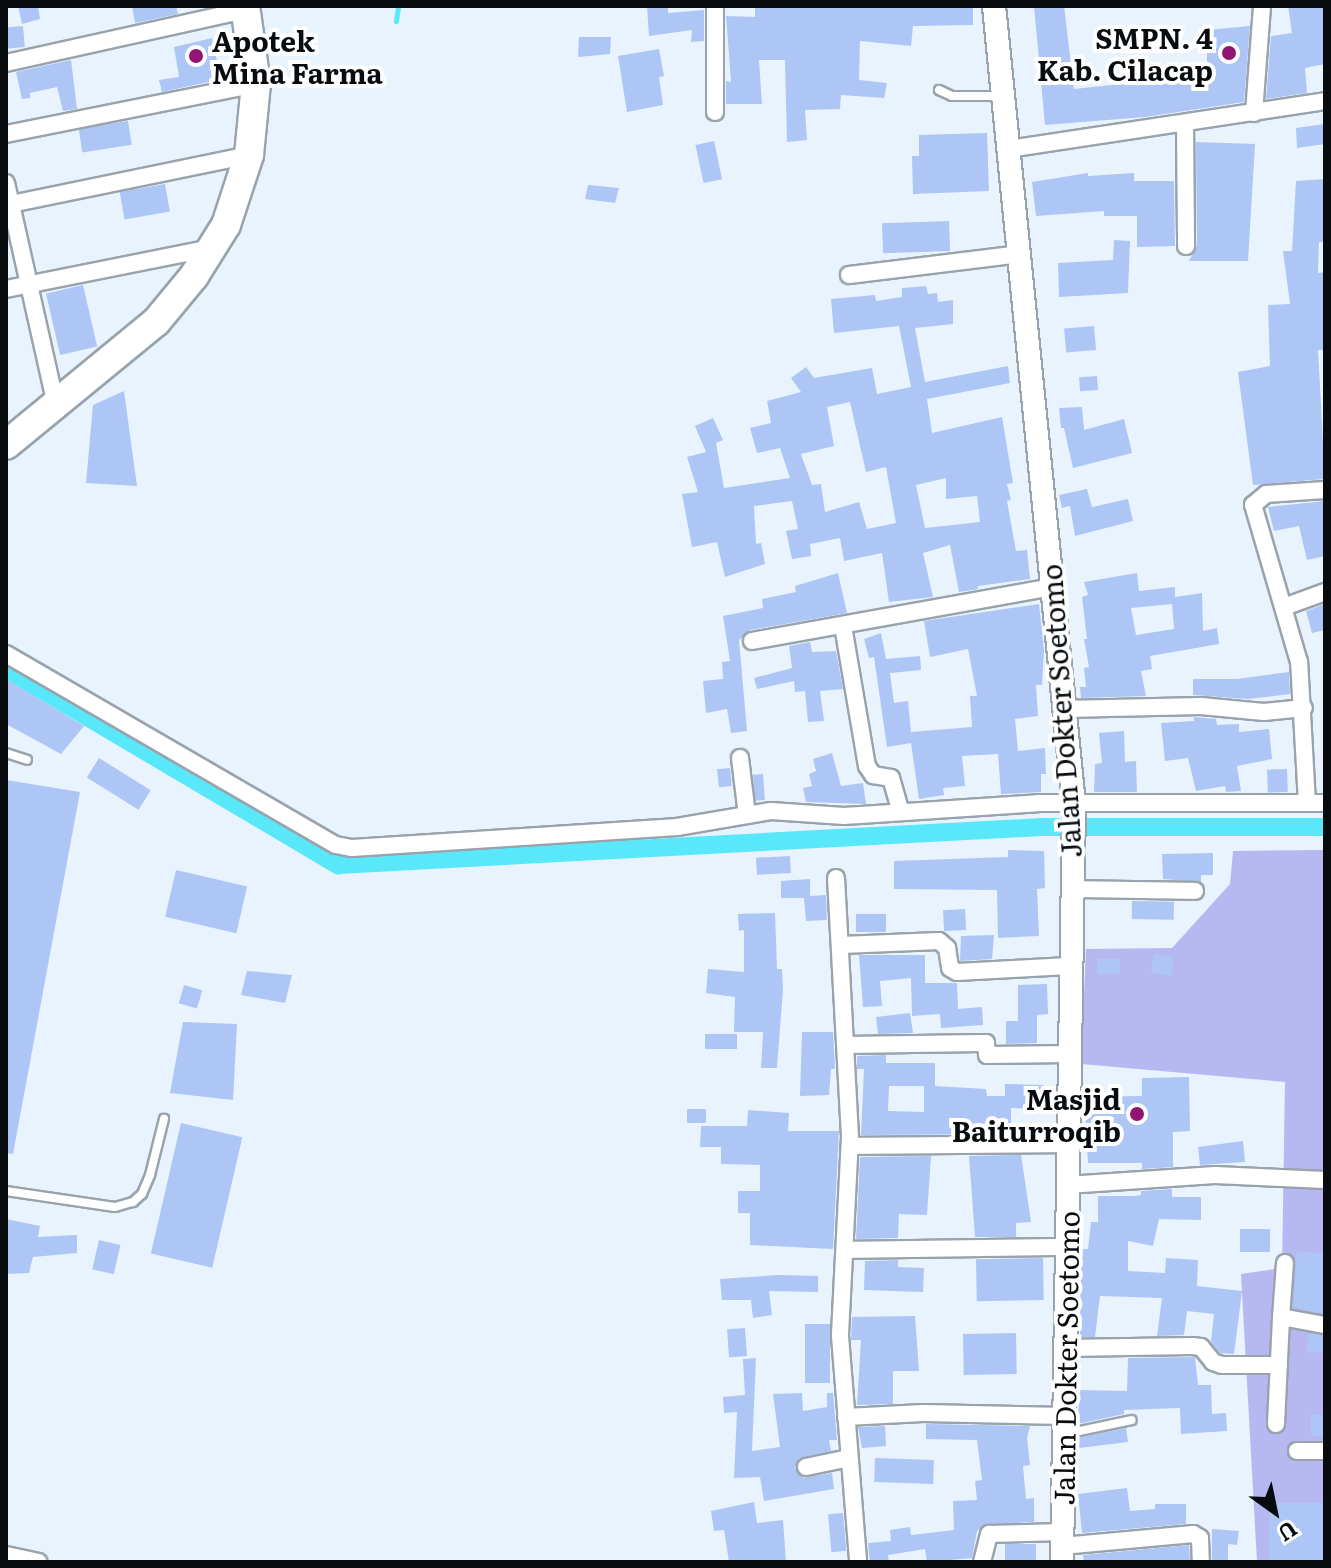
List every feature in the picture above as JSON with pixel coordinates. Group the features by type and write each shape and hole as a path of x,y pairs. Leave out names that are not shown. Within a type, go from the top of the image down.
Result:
{"highway":[{"path":"6,445 156,322 194,276 226,225 249,155 256,84 246,8"}],"street":[{"path":"715,6 715,112"},
{"name":"Jalan Dokter Soetomo","path":"994,6 1074,812 1069,966 1062,1547"},
{"path":"1254,113 1262,6"},
{"path":"6,63 246,8"},
{"path":"6,134 256,84"},
{"path":"1009,149 1325,101"},
{"path":"1185,123 1186,246"},
{"path":"10,213 249,155"},
{"path":"6,183 10,213 30,283 56,406"},
{"path":"6,289 212,248"},
{"path":"849,275 1019,254"},
{"path":"1307,803 1299,662 1253,505 1266,494 1325,490"},
{"path":"752,641 1052,587"},
{"path":"1284,607 1325,592"},
{"path":"843,626 867,766 873,775 891,778 900,810"},
{"path":"6,654 336,845 352,848 622,831 788,811 844,816 900,810 1074,812 1325,803"},
{"path":"1064,709 1201,706 1264,712 1304,708"},
{"path":"740,758 747,815"},
{"path":"836,878 850,1146 847,1250 840,1336 858,1562"},
{"path":"1072,889 1195,891"},
{"path":"841,945 939,941 947,948 950,968 957,972 1069,966"},
{"path":"846,1045 986,1043 987,1055 1069,1054"},
{"path":"850,1146 1067,1144"},
{"path":"1067,1185 1215,1175 1325,1180"},
{"path":"847,1250 1066,1247"},
{"path":"1276,1424 1285,1263"},
{"path":"1281,1317 1325,1325"},
{"path":"1065,1348 1192,1346 1201,1347 1213,1362 1222,1365 1279,1365"},
{"path":"846,1417 923,1413 1064,1425"},
{"path":"1297,1451 1325,1451"},
{"path":"806,1467 849,1458"},
{"path":"982,1562 989,1534 1062,1547 1193,1534 1200,1538 1201,1562"},
{"path":"6,1555 38,1562"}],"lane":[{"path":"939,90 952,96 1004,96"},
{"path":"6,753 27,760"},
{"path":"6,1191 115,1207 133,1202 142,1194 150,1175 164,1119"},
{"path":"1064,1425 1132,1420"}],"shaded area":[{"path":"1325,850 1325,1562 1257,1562 1241,1274 1282,1268 1285,1082 1081,1064 1086,949 1172,948 1230,884 1233,851"}],"building":[{"path":"18,6 38,6 40,19 22,24"},
{"path":"132,6 176,6 178,14 135,23"},
{"path":"647,6 668,6 668,13 704,10 704,41 691,42 692,30 649,36"},
{"path":"755,6 973,6 973,25 913,26 911,46 860,41 859,80 887,83 884,98 841,95 840,109 805,110 807,140 787,142 785,60 759,60 762,104 726,104 726,81 731,82 726,16 755,17"},
{"name":"SMPN. 4 Kab. Cilacap","path":"1034,6 1064,6 1074,89 1207,75 1207,30 1250,26 1244,102 1145,117 1045,125"},
{"path":"1288,6 1323,6 1325,64 1305,68 1307,93 1266,99 1271,36 1292,33"},
{"path":"23,26 25,47 8,48 6,27"},
{"path":"579,37 611,37 610,54 578,57"},
{"name":"Apotek Mina Farma","path":"212,38 218,65 210,67 213,81 162,92 159,80 179,77 174,47"},
{"path":"659,49 664,76 659,77 663,105 627,112 618,56"},
{"path":"71,60 77,109 63,111 57,87 30,93 30,98 22,99 16,72"},
{"path":"128,121 132,145 82,153 79,129"},
{"path":"1325,124 1325,144 1297,148 1296,128"},
{"path":"987,133 989,191 913,194 912,156 919,156 919,135"},
{"path":"714,141 722,179 704,183 695,145"},
{"path":"1196,142 1255,144 1248,261 1189,261 1197,246"},
{"path":"1088,173 1088,176 1134,173 1134,181 1174,181 1175,246 1137,247 1137,216 1104,216 1104,211 1036,216 1032,182"},
{"path":"1325,179 1325,242 1319,242 1318,273 1325,272 1325,350 1318,350 1325,479 1253,485 1238,372 1270,366 1268,305 1290,304 1283,251 1292,251 1296,181"},
{"path":"165,184 170,212 125,220 120,192"},
{"path":"588,185 619,188 615,203 585,199"},
{"path":"949,221 950,251 883,253 882,223"},
{"path":"1114,240 1130,241 1128,293 1059,297 1058,263 1113,260"},
{"path":"83,285 97,346 60,355 46,294"},
{"path":"926,286 928,294 937,293 938,302 953,300 953,324 915,328 925,382 1008,366 1010,383 927,399 932,433 1002,417 1013,483 1007,484 1011,500 1007,501 1016,551 1027,550 1030,579 978,586 978,589 959,592 950,545 923,553 933,597 889,602 882,553 844,561 840,538 810,544 811,556 792,559 786,531 798,529 792,501 754,506 756,544 761,543 765,564 725,577 717,542 692,547 682,494 698,492 687,457 706,452 695,426 713,418 723,440 716,443 724,488 790,478 780,448 757,453 750,428 771,423 767,401 801,392 791,378 806,367 814,378 872,368 877,394 911,387 899,326 834,333 831,299 875,295 876,301 902,297 902,288","holes":["850,402 866,472 886,467 896,523 867,529 859,502 825,512 821,484 812,485 801,454 834,446 827,407","946,478 946,499 977,496 980,522 925,528 916,485"]},
{"path":"1094,326 1096,350 1066,353 1064,329"},
{"path":"1097,376 1098,390 1080,391 1079,377"},
{"path":"124,391 137,486 86,483 93,405"},
{"path":"1082,407 1084,430 1124,419 1132,453 1073,468 1064,428 1061,428 1059,408"},
{"path":"1087,489 1092,507 1128,499 1133,521 1075,536 1070,506 1062,508 1059,495"},
{"path":"1325,501 1325,556 1307,560 1299,526 1274,531 1268,507"},
{"path":"838,573 847,613 750,630 739,640 747,731 731,733 727,709 706,713 703,681 723,679 722,662 730,661 723,616 763,608 762,599 796,592 795,586"},
{"path":"1137,573 1139,591 1175,587 1175,597 1202,593 1203,631 1217,628 1219,644 1150,656 1152,669 1141,671 1146,696 1081,698 1080,687 1086,687 1084,668 1089,667 1084,639 1087,639 1082,597 1088,595 1084,582","holes":["1172,604 1174,629 1136,635 1131,608"]},
{"path":"1039,604 1044,651 1042,685 1036,685 1038,716 1015,719 1018,751 1045,748 1046,774 1041,774 1041,792 1001,794 998,754 962,756 965,786 943,788 944,795 919,799 911,743 887,747 874,657 869,658 864,639 881,633 886,659 920,656 921,670 890,673 894,703 908,701 911,732 972,727 970,696 977,696 968,649 930,657 924,621"},
{"path":"1325,604 1325,630 1312,633 1306,611"},
{"path":"810,642 812,652 836,651 843,689 820,691 824,721 808,722 805,691 795,692 794,681 757,689 754,678 792,668 789,646"},
{"path":"1289,672 1290,694 1248,699 1193,695 1193,679 1237,679"},
{"path":"6,679 84,726 61,754 6,724"},
{"path":"1194,717 1216,719 1217,725 1239,724 1239,732 1269,729 1272,759 1237,766 1241,791 1226,792 1225,786 1196,791 1188,758 1165,761 1161,723 1194,721"},
{"path":"1124,731 1125,762 1136,761 1137,792 1094,792 1095,764 1102,763 1099,733"},
{"path":"832,753 841,786 863,783 866,804 806,802 803,788 812,786 809,774 816,771 813,759"},
{"path":"99,758 151,790 139,810 87,778"},
{"path":"730,768 732,786 719,787 717,769"},
{"path":"1287,769 1288,792 1268,793 1267,770"},
{"path":"763,774 765,800 755,801 753,775"},
{"path":"6,780 80,792 13,1154 6,1153"},
{"path":"1008,850 1044,851 1045,888 1037,889 1039,936 998,938 997,890 894,889 894,861 1008,857"},
{"path":"1213,853 1213,875 1201,875 1201,882 1163,879 1162,854"},
{"path":"790,856 791,873 757,875 756,858"},
{"path":"176,870 247,886 236,933 165,917"},
{"path":"810,879 810,896 826,895 827,920 806,921 804,898 781,898 781,881"},
{"path":"1132,901 1174,902 1174,920 1132,919"},
{"path":"965,909 966,930 944,931 943,910"},
{"path":"775,913 777,969 782,969 783,989 777,1068 761,1068 763,1032 734,1032 735,997 706,993 708,969 744,972 744,930 739,931 738,914"},
{"path":"856,914 886,914 886,932 856,932"},
{"path":"994,935 992,959 960,961 961,936"},
{"path":"1154,954 1174,957 1171,976 1151,973"},
{"path":"859,955 925,955 925,983 957,983 958,1009 982,1007 983,1025 941,1028 940,1014 912,1016 911,978 880,981 882,1006 863,1007"},
{"path":"1097,959 1120,959 1120,974 1097,974"},
{"path":"247,971 292,975 285,1003 241,995"},
{"path":"1047,984 1048,1014 1037,1015 1037,1043 1006,1044 1006,1021 1018,1021 1018,985"},
{"path":"184,985 202,990 197,1009 179,1003"},
{"path":"910,1013 913,1033 878,1034 876,1017"},
{"path":"183,1022 237,1024 233,1100 170,1093"},
{"path":"802,1032 833,1032 835,1069 831,1069 829,1095 800,1096"},
{"path":"705,1034 737,1034 737,1049 705,1049"},
{"path":"886,1055 886,1063 935,1063 935,1086 986,1089 987,1096 1005,1096 1005,1084 1044,1085 1043,1109 1011,1108 1011,1134 861,1135 864,1069 857,1069 857,1056","holes":["889,1086 924,1086 924,1112 888,1111"]},
{"name":"Masjid Baiturroqib","path":"1189,1077 1190,1131 1173,1132 1173,1167 1142,1169 1142,1163 1088,1163 1084,1097 1142,1096 1142,1078"},
{"path":"687,1109 706,1109 706,1123 687,1123"},
{"path":"748,1110 789,1113 788,1131 839,1131 833,1249 750,1245 750,1213 738,1213 738,1191 760,1191 760,1165 721,1164 721,1147 700,1147 701,1126 747,1126"},
{"path":"181,1123 242,1137 212,1268 151,1254"},
{"path":"1243,1141 1245,1162 1200,1165 1198,1147"},
{"path":"1021,1155 1031,1222 1016,1223 1016,1237 975,1237 969,1156"},
{"path":"931,1156 927,1215 899,1214 898,1238 856,1239 860,1157"},
{"path":"1172,1189 1172,1197 1201,1197 1201,1220 1159,1219 1153,1246 1128,1241 1128,1271 1165,1273 1166,1258 1198,1260 1197,1286 1242,1291 1234,1354 1220,1353 1211,1342 1214,1314 1187,1311 1184,1335 1157,1336 1162,1298 1100,1296 1095,1337 1080,1337 1081,1249 1088,1249 1091,1222 1098,1222 1098,1196 1134,1196 1141,1195 1141,1191"},
{"path":"6,1219 40,1226 38,1237 77,1235 77,1253 33,1257 29,1273 6,1274"},
{"path":"1240,1229 1270,1229 1270,1252 1240,1252"},
{"path":"99,1240 120,1245 114,1274 92,1269"},
{"path":"1297,1251 1325,1254 1325,1314 1293,1307"},
{"path":"1043,1258 1044,1300 977,1301 976,1259"},
{"path":"898,1260 898,1267 924,1268 923,1292 864,1290 865,1261"},
{"path":"818,1276 818,1292 769,1291 772,1315 753,1318 751,1300 722,1300 720,1279"},
{"path":"915,1316 919,1371 893,1371 893,1404 857,1405 861,1340 851,1340 852,1317"},
{"path":"805,1324 830,1324 830,1383 805,1383"},
{"path":"745,1328 747,1356 729,1357 727,1329"},
{"path":"1016,1333 1017,1374 964,1375 963,1334"},
{"path":"1308,1333 1325,1336 1325,1353 1307,1352"},
{"path":"1195,1357 1198,1385 1211,1385 1212,1414 1226,1413 1227,1431 1181,1434 1180,1408 1124,1410 1124,1414 1078,1424 1079,1390 1127,1391 1128,1358"},
{"path":"756,1358 752,1451 780,1447 773,1394 802,1393 803,1411 827,1407 827,1393 833,1393 837,1440 829,1440 831,1451 799,1458 795,1468 803,1478 832,1473 834,1489 764,1501 760,1477 734,1478 737,1412 724,1413 723,1397 745,1395 743,1359"},
{"path":"1311,1415 1325,1415 1325,1436 1311,1436"},
{"path":"926,1424 1030,1426 1027,1438 1030,1465 1023,1466 1026,1499 1034,1498 1034,1522 983,1525 977,1531 972,1558 927,1562 925,1549 888,1555 889,1562 870,1562 868,1543 891,1541 890,1530 910,1527 911,1535 954,1530 953,1501 977,1500 975,1481 982,1480 977,1440 926,1439"},
{"path":"885,1426 886,1446 862,1448 858,1427"},
{"path":"1126,1428 1128,1442 1079,1448 1078,1438"},
{"path":"875,1458 934,1460 933,1484 874,1482"},
{"path":"1127,1488 1130,1511 1155,1509 1155,1504 1186,1504 1186,1524 1082,1533 1078,1494"},
{"path":"754,1502 757,1523 783,1520 786,1562 729,1562 724,1530 714,1531 711,1511"},
{"path":"1269,1503 1325,1503 1325,1560 1269,1560"},
{"path":"843,1513 846,1551 831,1552 828,1514"},
{"path":"1212,1529 1239,1531 1237,1545 1228,1544 1228,1562 1212,1562"},
{"path":"1005,1544 1036,1544 1036,1562 1005,1562"},
{"path":"1189,1545 1190,1562 1084,1562 1083,1555"}],"waterway":[{"path":"396,21 398,6"},
{"path":"6,669 338,865 1042,827 1325,827"}],"place":[{"name":"SMPN. 4 Kab. Cilacap","path":"1229,53"},
{"name":"Apotek Mina Farma","path":"196,56"},
{"name":"Masjid Baiturroqib","path":"1137,1114"}]}
